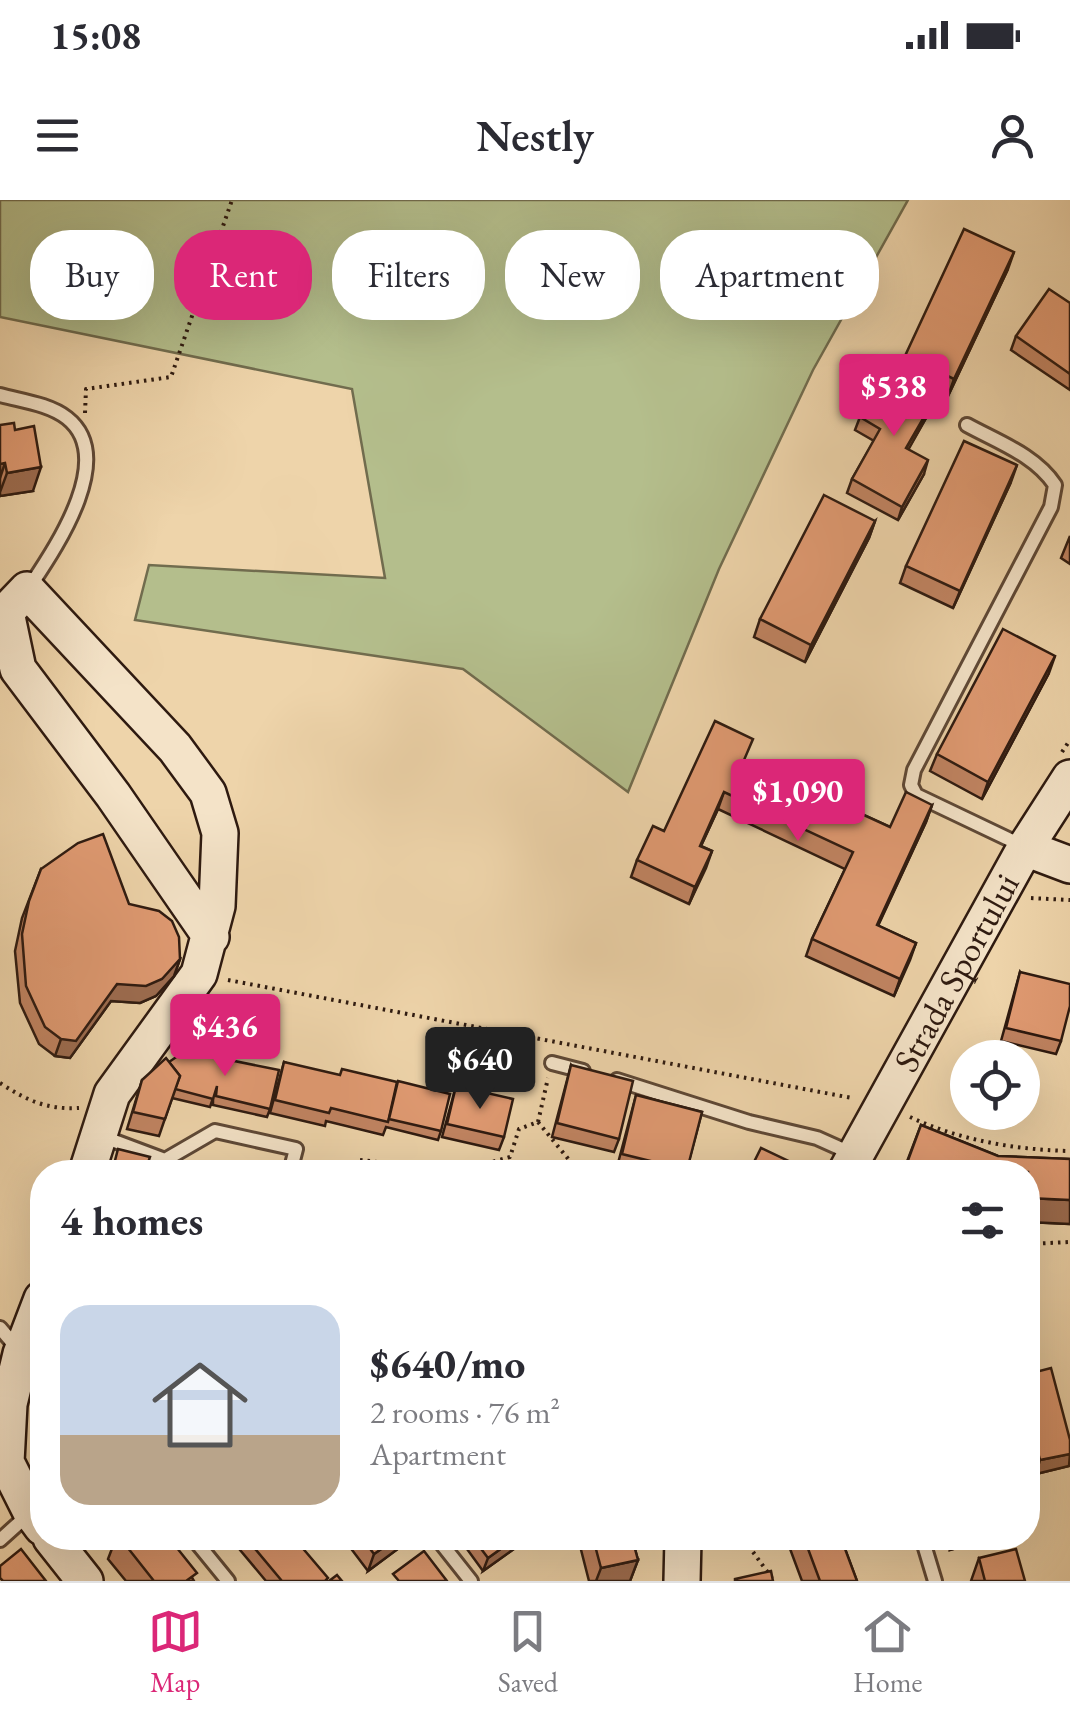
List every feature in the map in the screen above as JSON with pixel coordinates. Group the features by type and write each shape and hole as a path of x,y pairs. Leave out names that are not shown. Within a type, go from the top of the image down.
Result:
{"street":[{"path":"11,608 18,669 114,795 211,937"},
{"path":"11,608 124,698 175,748 208,793 220,833 217,906 198,974 91,1121 89,1160"},
{"name":"Strada Sportului","path":"853,1160 1025,848 1070,778"},
{"path":"1025,848 1070,866"},
{"path":"30,1315 10,1341 6,1462 30,1505"},
{"path":"61,1550 85,1581"},
{"path":"682,1581 683,1550"}],"lane":[{"path":"0,394 55,410 72,421 84,443 86,470 82,492 57,545 11,608"},
{"path":"968,425 1028,458 1046,471 1055,484 1051,507 914,770 911,785 916,796 1025,848"},
{"path":"552,1063 627,1082 748,1122 817,1138 846,1160"},
{"path":"91,1121 164,1160 215,1132 296,1149 293,1160"},
{"path":"0,1540 30,1529"},
{"path":"203,1550 228,1581"},
{"path":"446,1550 471,1581"},
{"path":"926,1550 936,1581"}],"path":[{"path":"84,443 86,390 171,377 232,200"},
{"path":"1026,900 1038,896 1070,900"},
{"path":"198,974 860,1100"},
{"path":"538,1122 557,1043"},
{"path":"0,1083 28,1101 91,1121"},
{"path":"903,1114 948,1132 1034,1150 1070,1151"},
{"path":"499,1160 510,1157 519,1129 538,1122"},
{"path":"538,1122 569,1160"},
{"path":"1040,1243 1070,1242"},
{"path":"752,1550 774,1581"}],"green space":[{"path":"0,200 908,200 879,252 879,230 660,230 660,320 841,320 813,370 719,569 628,792 463,669 135,620 149,565 385,578 352,389 0,317"}],"building":[{"path":"964,229 1014,252 954,379 905,356"},
{"path":"1049,289 1070,303 1070,374 1016,336"},
{"path":"886,371 935,398 906,448 928,460 902,507 852,479 880,429 860,417"},
{"path":"14,423 15,430 34,426 41,467 7,473 5,463 0,464 0,425"},
{"path":"964,441 1017,465 960,591 906,566"},
{"path":"824,495 875,521 811,645 760,619"},
{"path":"1003,629 1055,656 988,782 937,754"},
{"path":"715,721 753,739 744,760 890,827 906,792 932,805 877,925 916,943 900,979 812,939 853,852 724,792 700,846 712,851 695,887 637,860 653,826 664,831"},
{"path":"103,834 129,904 159,911 172,921 179,937 180,959 162,979 146,986 117,984 76,1041 61,1039 45,1027 26,986 22,934 41,869 78,843"},
{"path":"1020,972 1070,984 1070,1006 1061,1041 1006,1028"},
{"path":"185,1051 279,1070 270,1109 216,1096 217,1086 213,1099 175,1089 180,1076 169,1062"},
{"path":"166,1058 180,1076 165,1119 133,1112 142,1080"},
{"path":"284,1062 340,1075 342,1069 397,1082 388,1122 275,1100"},
{"path":"571,1065 633,1081 619,1139 557,1123"},
{"path":"398,1081 450,1094 441,1131 389,1119"},
{"path":"456,1086 513,1099 504,1137 447,1124"},
{"path":"636,1095 702,1112 690,1160 646,1160 622,1154"},
{"path":"921,1125 998,1156 1070,1159 1070,1200 1040,1199 1040,1160 908,1160"},
{"path":"761,1148 787,1160 755,1160"},
{"path":"118,1149 150,1157 149,1160 115,1160"},
{"path":"1051,1368 1070,1440 1070,1454 1040,1460 1040,1371"},
{"path":"21,1549 46,1581 0,1578 0,1566"},
{"path":"129,1550 179,1550 197,1573 186,1581 154,1581"},
{"path":"256,1550 304,1550 328,1578 325,1581 282,1581"},
{"path":"482,1550 499,1550 488,1558"},
{"path":"596,1550 635,1550 638,1560 601,1568"},
{"path":"808,1550 845,1550 857,1581 820,1581"},
{"path":"1016,1550 1025,1581 985,1581 979,1558"},
{"path":"424,1551 447,1581 399,1581 393,1574"},
{"path":"771,1571 773,1581 735,1581 735,1579"}]}
